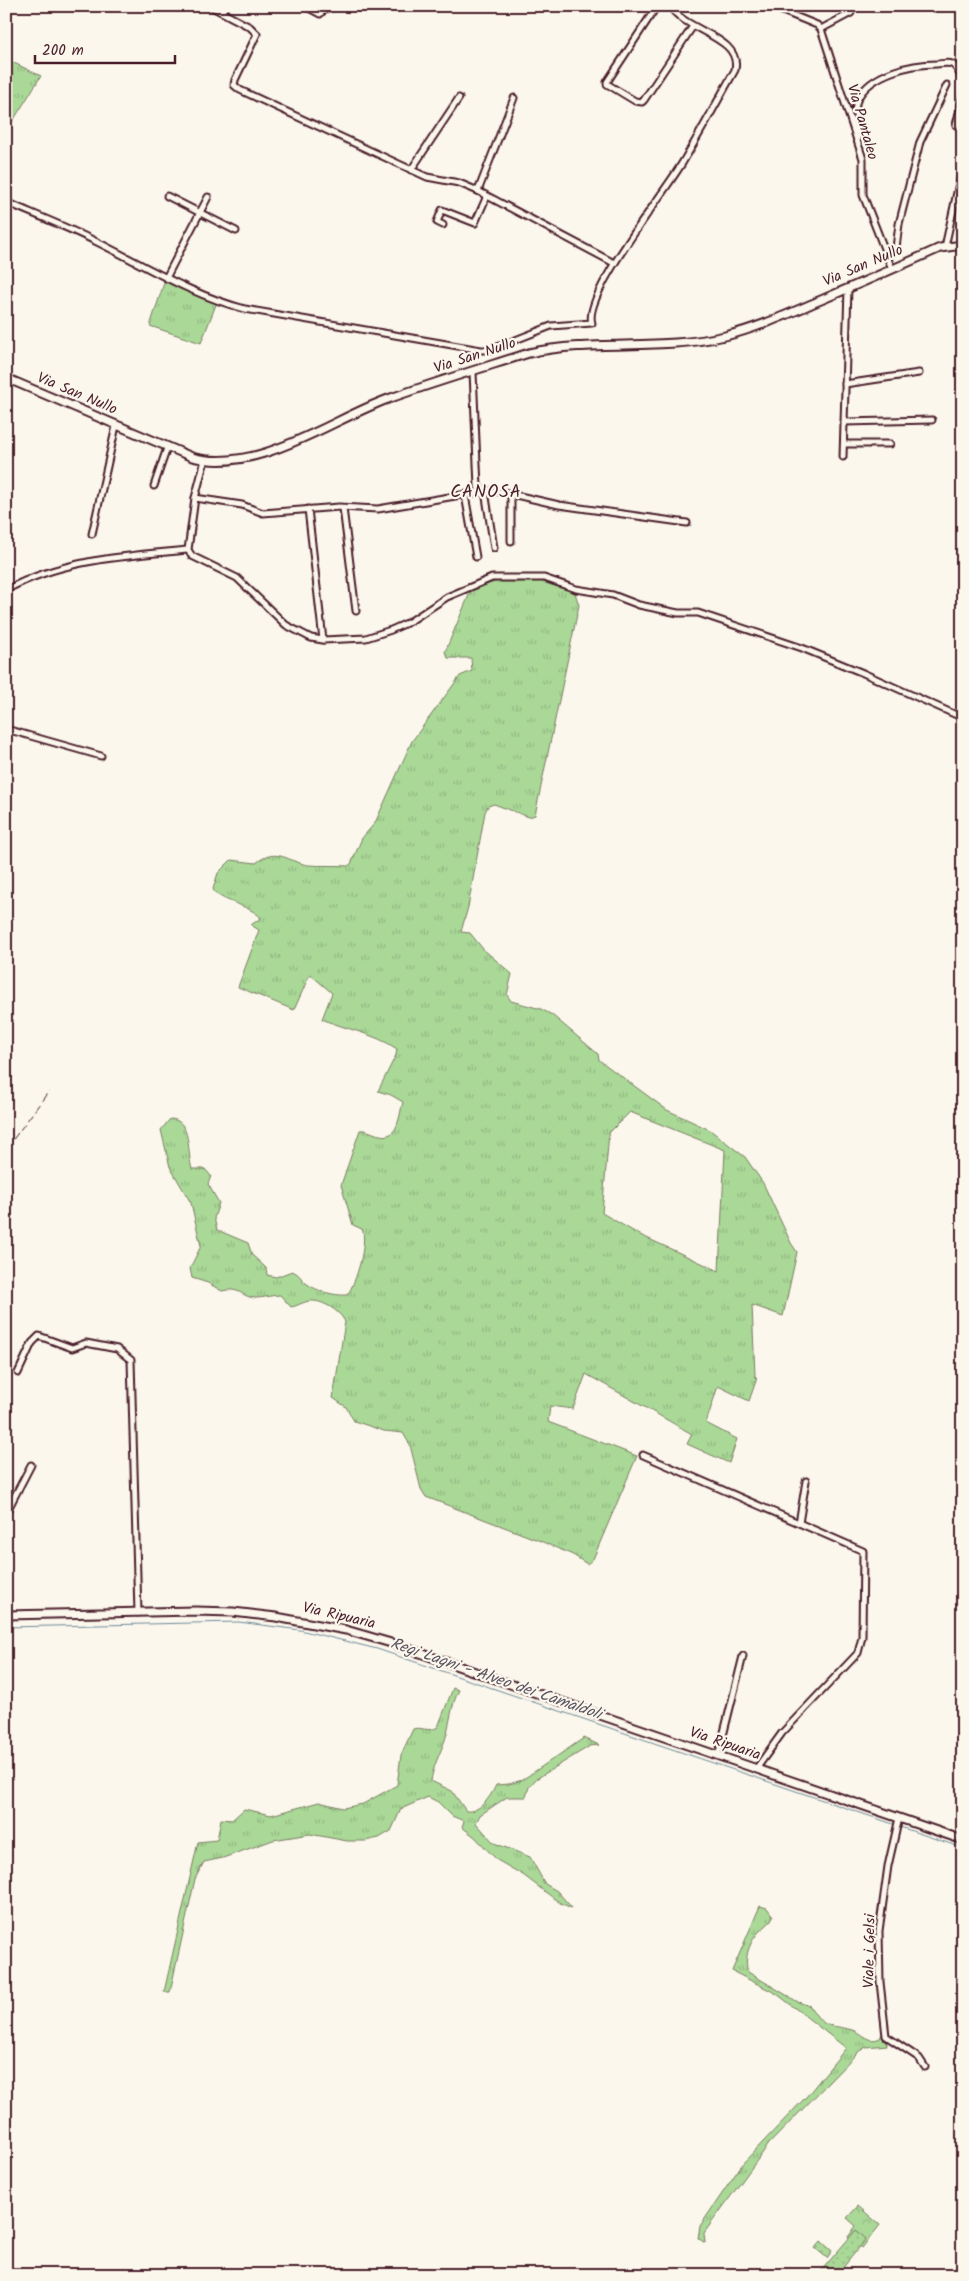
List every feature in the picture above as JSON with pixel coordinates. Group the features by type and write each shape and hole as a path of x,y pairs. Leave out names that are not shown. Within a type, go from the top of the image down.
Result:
{"street":[{"path":"210,6 250,27 256,34 253,45 234,80 236,88 427,178 459,183 478,191 614,263"},
{"path":"220,11 227,6"},
{"path":"305,6 320,14 328,6"},
{"path":"657,6 607,82 607,84 636,101 642,102 644,100 693,26"},
{"path":"6,202 98,242 166,278 209,298 245,309 481,350 490,350 551,326 592,323 591,315 607,275 633,238 653,202 684,162 735,70 735,56 729,47 676,16 670,6"},
{"path":"776,6 780,10 817,25 821,29 850,13"},
{"name":"Via Pantaleo","path":"821,29 863,159 863,195 892,269"},
{"path":"857,140 859,133 856,111 858,99 868,88 891,72 927,64 949,64 954,66 963,80"},
{"path":"887,256 896,248 899,224 920,142 947,85"},
{"path":"956,126 963,95"},
{"path":"410,170 459,98"},
{"path":"478,191 514,98"},
{"path":"945,246 963,165"},
{"path":"166,196 236,231"},
{"path":"443,225 437,222 442,210 475,222 487,196"},
{"path":"166,278 208,197"},
{"name":"Via San Nullo","path":"6,378 167,448 206,460 235,459 260,454 295,441 387,399 549,348 664,346 726,336 776,319 945,246 963,246"},
{"path":"843,457 848,288"},
{"path":"473,372 478,487 485,491"},
{"path":"845,384 919,374"},
{"path":"844,422 932,420"},
{"path":"92,534 116,426"},
{"path":"844,444 890,444"},
{"path":"154,486 167,448"},
{"path":"206,460 195,498 188,550 192,556 237,578 286,625 311,638 323,640 366,638 409,622 447,597 492,578 516,576 544,578 576,589 594,590 613,595 639,606 698,613 790,646 802,648 963,718"},
{"path":"485,491 494,548"},
{"path":"195,498 242,505 263,513 308,509 378,509 439,497 485,491 511,494 559,505 687,524"},
{"path":"511,494 511,541"},
{"path":"464,495 476,557"},
{"path":"343,508 356,611"},
{"path":"308,509 323,640"},
{"path":"6,590 32,578 84,562 188,550"},
{"path":"6,729 101,756"},
{"path":"18,1373 32,1343 39,1336 72,1348 86,1343 117,1349 131,1360 138,1613"},
{"path":"643,1455 863,1551 861,1646 854,1660 782,1733 756,1769"},
{"path":"6,1513 31,1465"},
{"path":"800,1523 806,1481"},
{"name":"Via Ripuaria","path":"6,1615 233,1612 276,1617 346,1630 391,1643 963,1840"},
{"path":"718,1756 743,1656"},
{"name":"Viale i Gelsi","path":"899,1818 894,1832 880,1931 880,1982 886,2036 919,2058 925,2067"}],"green space":[{"path":"6,59 41,76 6,132"},
{"path":"165,280 217,302 201,343 150,326"},
{"path":"507,579 551,582 575,593 579,605 535,815 529,817 494,804 488,806 485,812 468,907 461,932 470,933 483,949 512,974 507,995 511,1001 541,1009 552,1015 598,1054 599,1060 667,1110 710,1130 745,1157 763,1183 797,1252 783,1316 752,1305 755,1376 757,1378 749,1401 718,1386 706,1423 737,1439 729,1463 687,1444 692,1434 586,1374 573,1409 550,1406 548,1422 637,1456 593,1559 587,1564 573,1555 538,1540 426,1497 421,1489 410,1445 403,1433 384,1431 354,1421 346,1407 333,1398 345,1322 336,1311 316,1301 291,1307 280,1295 259,1298 251,1297 233,1290 222,1291 208,1283 192,1278 190,1268 201,1246 191,1203 170,1167 161,1130 170,1119 182,1125 187,1138 192,1169 205,1169 211,1176 208,1184 219,1203 214,1218 217,1230 248,1243 252,1255 266,1268 267,1275 276,1277 292,1271 316,1289 331,1294 347,1295 354,1282 360,1263 363,1235 362,1229 353,1225 341,1185 360,1130 386,1136 395,1130 403,1102 391,1095 378,1091 396,1055 397,1049 370,1035 322,1019 332,993 310,974 294,1010 238,987 259,930 251,925 261,918 249,909 220,897 213,889 218,873 231,860 256,863 263,858 276,855 308,865 348,866 351,864 362,838 375,823 412,741 460,676 472,671 471,658 448,658 445,652 472,588","holes":["630,1112 725,1150 719,1271 638,1234 602,1213 609,1133"]},
{"path":"453,1688 459,1690 431,1781 452,1791 466,1811 480,1807 488,1799 496,1785 522,1780 584,1738 599,1745 590,1746 536,1779 529,1787 526,1797 507,1797 480,1815 476,1823 494,1843 530,1857 545,1884 557,1891 572,1908 560,1903 523,1875 497,1860 475,1837 462,1827 464,1821 452,1816 438,1802 428,1797 401,1809 391,1831 379,1838 365,1841 347,1841 310,1834 273,1840 223,1858 204,1862 195,1879 170,1992 164,1992 198,1842 217,1840 221,1819 232,1820 244,1809 271,1815 319,1802 343,1808 363,1804 397,1785 401,1755 413,1729 434,1729 438,1727"},
{"path":"760,1906 767,1908 773,1916 751,1943 747,1958 748,1972 798,2002 810,2006 824,2023 856,2031 872,2040 880,2038 883,2032 887,2045 866,2047 858,2052 769,2144 704,2233 705,2243 698,2238 700,2226 743,2163 806,2097 846,2048 777,1994 732,1971"},
{"path":"858,2206 880,2225 862,2248 848,2237 856,2226 847,2218"},
{"path":"856,2230 866,2239 837,2275 822,2275 820,2272"},
{"path":"821,2241 832,2251 827,2258 815,2248"}],"waterway":[{"name":"Regi Lagni - Alveo dei Camaldoli","path":"6,1627 239,1622 300,1630 377,1649 896,1825"},
{"name":"Regi Lagni - Alveo dei Camaldoli","path":"900,1827 963,1848"}],"railway":[{"path":"6,1149 49,1091"}],"district":[{"name":"CANOSA","path":"486,492"}]}
